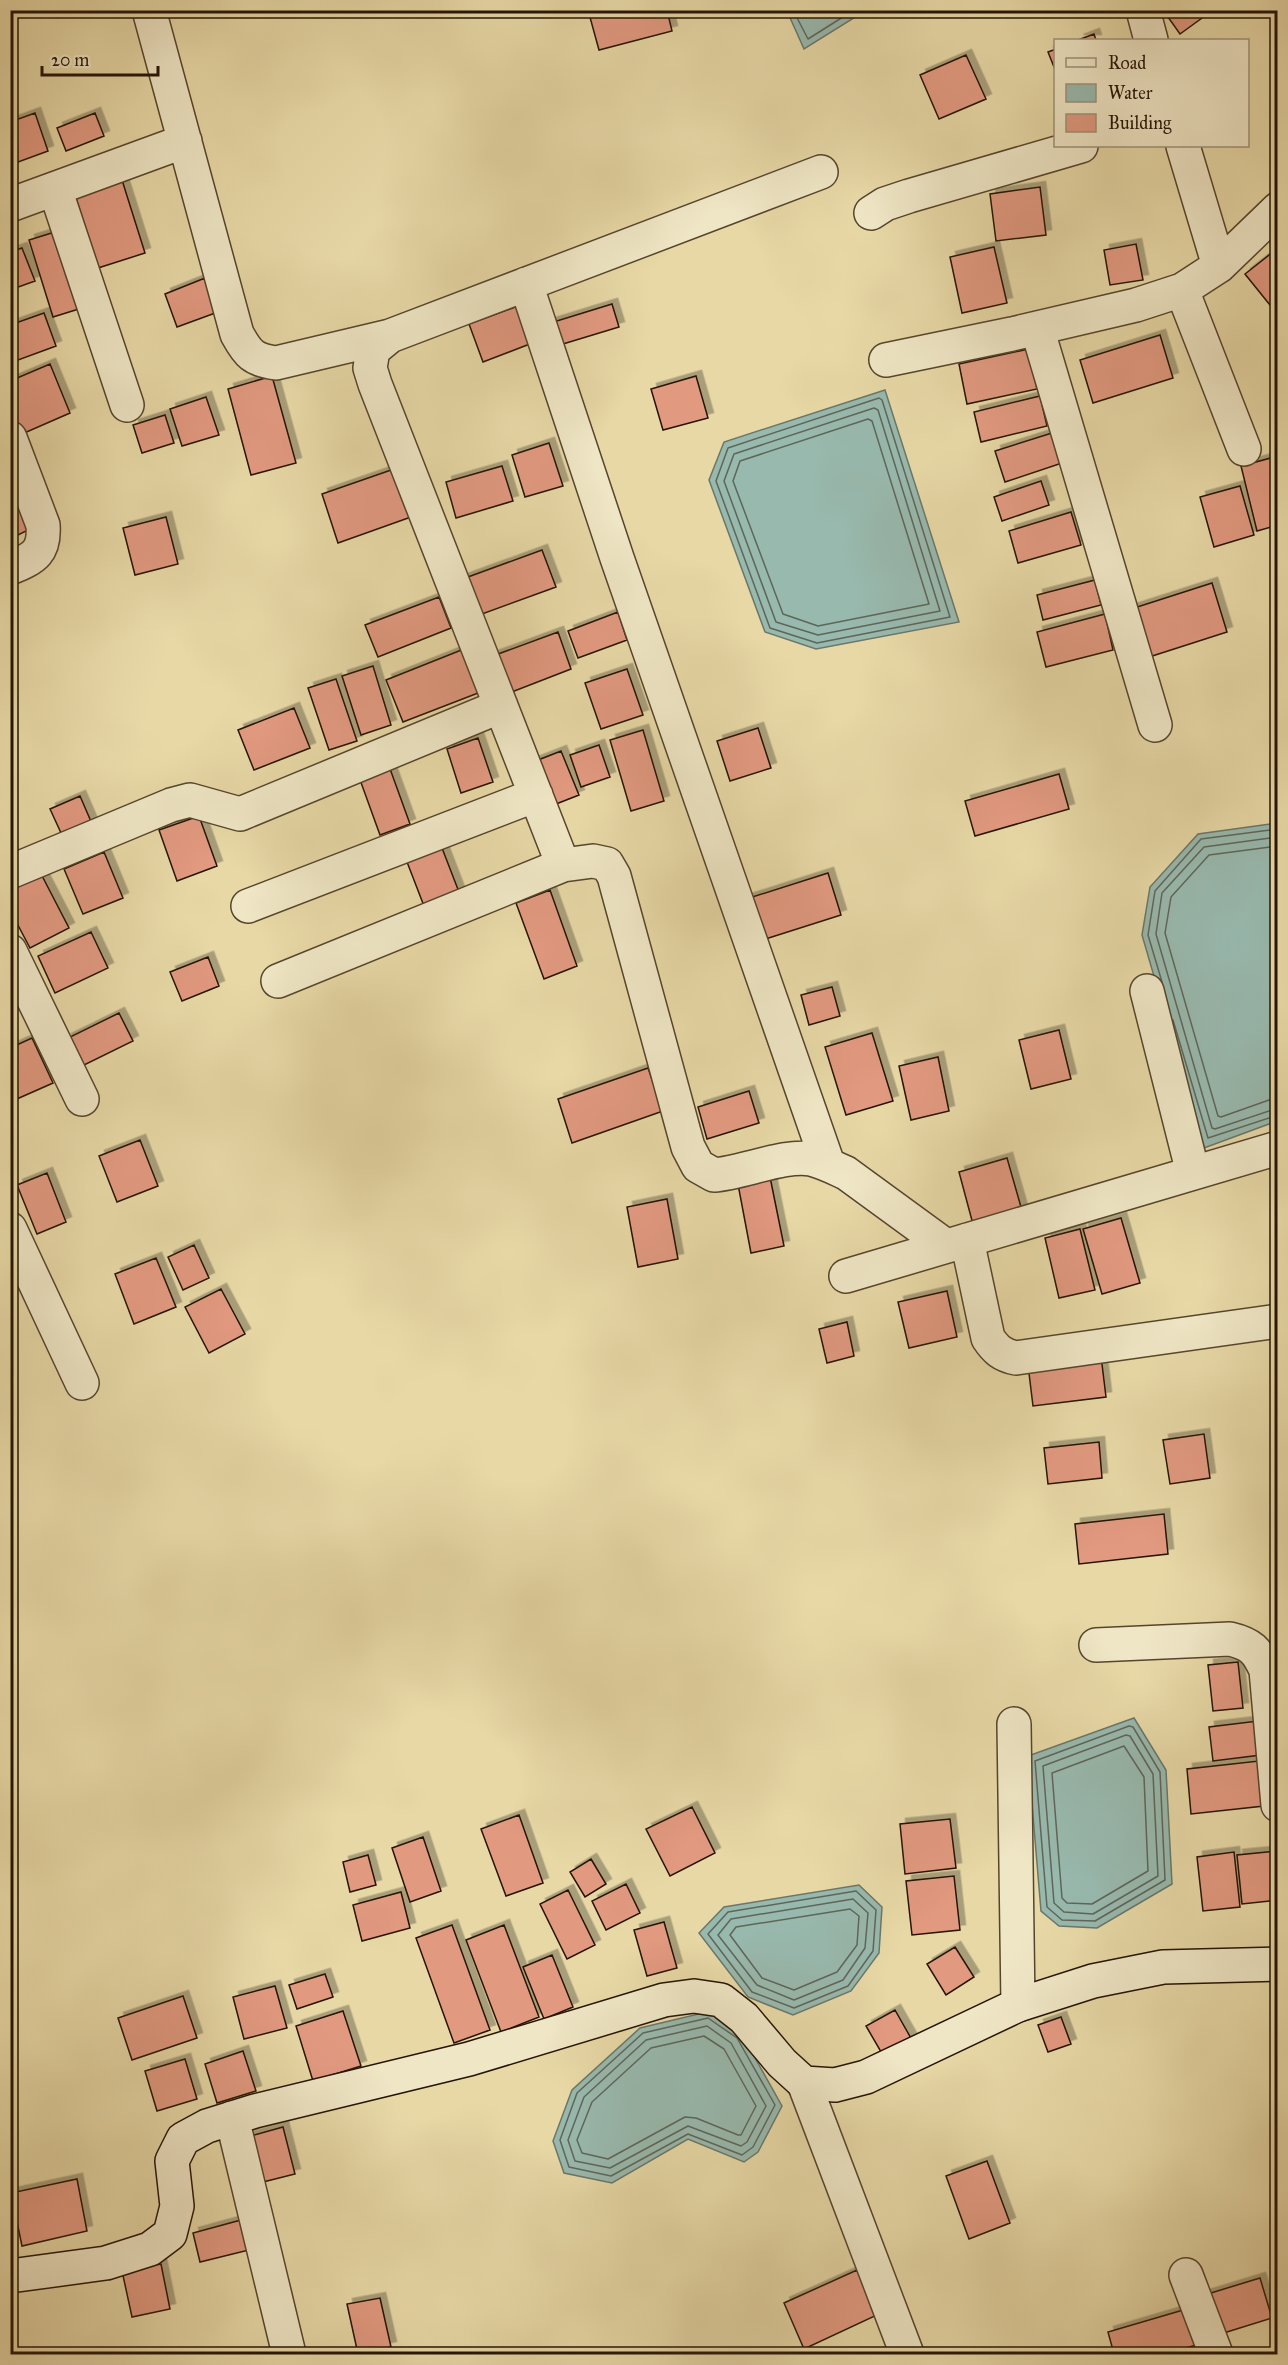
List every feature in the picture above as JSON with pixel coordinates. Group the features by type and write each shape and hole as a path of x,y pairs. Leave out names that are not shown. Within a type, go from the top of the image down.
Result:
{"street":[{"path":"149,10 237,334 249,354 264,362 276,363 390,336 821,172"},
{"path":"1143,10 1151,39"},
{"path":"10,205 185,141"},
{"path":"871,213 885,204 909,196 1078,147"},
{"path":"1183,147 1219,266"},
{"path":"55,189 127,405"},
{"path":"886,360 1136,305 1182,290 1219,266 1278,209"},
{"path":"526,284 617,558 828,1164"},
{"path":"1182,290 1244,449"},
{"path":"1037,328 1155,725"},
{"path":"390,336 374,350 370,368 563,865"},
{"path":"10,438 43,525 44,540 38,553 10,567"},
{"path":"10,872 171,805 190,801 240,814 501,706"},
{"path":"248,906 536,795"},
{"path":"278,981 563,865 593,861 607,864 614,876 688,1147 698,1166 714,1175 787,1160 809,1158 846,1173 956,1243 988,1338 996,1349 1006,1356 1016,1358 1278,1321"},
{"path":"10,951 18,985 82,1100"},
{"path":"1147,991 1193,1173"},
{"path":"846,1276 1278,1148"},
{"path":"10,1229 82,1383"},
{"path":"1096,1645 1230,1639 1246,1643 1259,1655 1266,1670 1278,1805"},
{"path":"1014,1724 1018,2005"},
{"path":"804,2083 835,2085 866,2077 1018,2005 1093,1981 1163,1967 1278,1964"},
{"path":"10,2276 106,2263 150,2249 170,2234 177,2206 172,2162 183,2139 207,2126 469,2059 664,2000 694,1996 721,2000 736,2012 782,2063 804,2083 907,2355"},
{"path":"232,2118 289,2355"},
{"path":"1186,2275 1216,2355"}],"water":[{"path":"787,11 865,11 804,49"},
{"path":"885,390 959,622 816,649 765,632 709,480 724,442"},
{"path":"1277,823 1277,1121 1204,1148 1142,935 1150,887 1198,834"},
{"path":"1134,1718 1166,1770 1172,1884 1097,1928 1059,1926 1041,1911 1028,1756"},
{"path":"859,1885 882,1907 879,1953 851,1991 793,2015 748,1997 699,1933 724,1907"},
{"path":"711,2011 741,2033 782,2106 758,2152 744,2162 688,2139 612,2183 564,2173 553,2141 572,2090 640,2028"}],"building":[{"path":"588,10 667,10 672,31 599,50"},
{"path":"1163,10 1213,10 1180,34"},
{"path":"1094,34 1096,39 1081,39"},
{"path":"1054,50 1054,67 1048,52"},
{"path":"966,55 986,99 939,119 920,75"},
{"path":"35,113 48,151 10,165 10,122"},
{"path":"95,113 104,136 66,151 57,128"},
{"path":"122,180 145,253 98,268 75,195"},
{"path":"1040,187 1046,235 996,241 990,194"},
{"path":"58,231 82,308 53,317 29,240"},
{"path":"1136,244 1143,280 1110,285 1104,250"},
{"path":"994,247 1007,303 962,313 950,257"},
{"path":"22,248 35,281 10,290 10,252"},
{"path":"1278,248 1278,315 1245,274"},
{"path":"205,278 218,312 177,327 165,294"},
{"path":"612,304 619,327 553,347 547,324"},
{"path":"521,305 535,342 483,362 469,324"},
{"path":"44,313 56,346 10,363 10,325"},
{"path":"1160,335 1173,378 1093,403 1080,360"},
{"path":"1029,349 1037,389 967,404 959,364"},
{"path":"50,364 70,413 22,434 10,408 10,381"},
{"path":"272,376 296,463 251,475 228,389"},
{"path":"696,376 708,418 663,430 651,389"},
{"path":"1040,396 1047,426 981,442 974,412"},
{"path":"206,397 219,435 182,446 170,409"},
{"path":"165,415 174,443 142,453 133,425"},
{"path":"1052,433 1062,463 1005,482 995,451"},
{"path":"549,443 563,486 525,497 512,455"},
{"path":"1278,456 1278,525 1257,531 1241,466"},
{"path":"502,466 513,501 456,518 446,482"},
{"path":"394,469 411,517 338,543 322,494"},
{"path":"1041,481 1049,505 1002,521 994,497"},
{"path":"12,486 32,528 10,539 10,487"},
{"path":"1240,486 1254,535 1214,547 1200,497"},
{"path":"1071,512 1081,545 1018,563 1009,531"},
{"path":"166,517 178,564 135,575 123,528"},
{"path":"542,550 556,587 471,618 457,581"},
{"path":"1095,580 1101,605 1043,620 1037,595"},
{"path":"1212,583 1227,632 1146,658 1131,609"},
{"path":"439,597 451,628 378,657 365,625"},
{"path":"618,612 627,640 578,658 568,631"},
{"path":"1105,614 1113,650 1046,667 1037,632"},
{"path":"558,632 571,669 504,695 490,657"},
{"path":"474,645 491,688 403,722 386,680"},
{"path":"373,666 391,725 361,735 342,676"},
{"path":"627,669 643,715 601,729 585,683"},
{"path":"336,679 357,741 329,750 308,688"},
{"path":"294,708 310,748 254,770 238,730"},
{"path":"758,728 771,768 730,781 717,741"},
{"path":"643,730 664,801 631,811 610,740"},
{"path":"478,738 493,782 461,793 447,749"},
{"path":"599,745 610,777 581,787 570,755"},
{"path":"561,751 579,795 551,806 533,762"},
{"path":"389,766 410,824 380,835 359,777"},
{"path":"1059,774 1069,809 975,836 965,801"},
{"path":"80,796 96,833 67,846 50,809"},
{"path":"199,816 217,866 177,881 159,830"},
{"path":"442,848 459,892 424,906 407,862"},
{"path":"104,852 123,898 83,914 64,869"},
{"path":"39,870 69,928 30,948 10,910 10,884"},
{"path":"828,873 841,915 756,942 743,900"},
{"path":"550,890 577,966 544,979 516,903"},
{"path":"91,932 108,968 55,993 38,956"},
{"path":"208,957 219,986 182,1001 170,972"},
{"path":"832,987 840,1016 809,1025 801,995"},
{"path":"119,1013 133,1041 80,1067 66,1039"},
{"path":"1059,1030 1071,1079 1031,1089 1019,1040"},
{"path":"872,1033 893,1101 846,1115 825,1047"},
{"path":"32,1038 53,1083 10,1102 10,1048"},
{"path":"938,1057 949,1111 911,1120 899,1066"},
{"path":"648,1068 663,1111 572,1143 558,1099"},
{"path":"749,1091 759,1123 707,1139 698,1107"},
{"path":"140,1140 158,1186 117,1202 99,1156"},
{"path":"1007,1158 1023,1214 974,1228 959,1172"},
{"path":"769,1172 784,1246 751,1253 737,1179"},
{"path":"47,1173 66,1222 37,1234 17,1185"},
{"path":"667,1199 678,1259 638,1267 627,1207"},
{"path":"1121,1218 1140,1283 1102,1294 1083,1229"},
{"path":"1080,1229 1095,1290 1059,1298 1045,1238"},
{"path":"194,1245 209,1278 183,1290 168,1257"},
{"path":"156,1258 176,1307 134,1324 115,1274"},
{"path":"221,1289 245,1334 209,1353 185,1307"},
{"path":"947,1291 957,1337 909,1348 898,1302"},
{"path":"847,1322 854,1356 827,1363 819,1329"},
{"path":"1101,1356 1106,1397 1033,1406 1028,1365"},
{"path":"1204,1434 1210,1478 1170,1484 1163,1440"},
{"path":"1099,1442 1102,1478 1048,1484 1044,1448"},
{"path":"1164,1514 1168,1554 1079,1564 1075,1524"},
{"path":"1238,1662 1243,1708 1213,1711 1208,1665"},
{"path":"1258,1721 1261,1755 1213,1761 1209,1727"},
{"path":"1259,1761 1264,1806 1191,1814 1187,1769"},
{"path":"692,1807 715,1853 670,1876 646,1829"},
{"path":"519,1815 543,1883 506,1896 481,1829"},
{"path":"950,1819 956,1868 905,1874 900,1824"},
{"path":"423,1837 441,1891 410,1902 392,1848"},
{"path":"1277,1851 1278,1900 1242,1904 1237,1855"},
{"path":"1234,1852 1240,1907 1203,1911 1197,1857"},
{"path":"368,1855 376,1885 350,1892 343,1862"},
{"path":"591,1859 606,1884 585,1897 570,1872"},
{"path":"954,1876 960,1930 912,1935 906,1881"},
{"path":"626,1884 640,1913 606,1930 592,1901"},
{"path":"568,1890 595,1945 567,1959 540,1904"},
{"path":"401,1892 410,1928 362,1941 353,1905"},
{"path":"664,1922 677,1968 647,1976 634,1930"},
{"path":"452,1925 490,2030 454,2043 416,1938"},
{"path":"504,1925 539,2017 501,2032 466,1940"},
{"path":"955,1947 974,1977 946,1995 927,1964"},
{"path":"552,1955 573,2007 544,2019 523,1967"},
{"path":"325,1974 333,1997 297,2009 289,1985"},
{"path":"275,1986 287,2028 244,2039 233,1997"},
{"path":"183,1996 197,2038 132,2060 118,2018"},
{"path":"895,2010 912,2040 884,2057 866,2026"},
{"path":"343,2011 361,2066 313,2081 296,2026"},
{"path":"1061,2017 1071,2044 1048,2052 1038,2025"},
{"path":"243,2051 256,2091 217,2103 205,2064"},
{"path":"185,2059 197,2099 157,2111 145,2071"},
{"path":"283,2127 295,2174 259,2183 247,2137"},
{"path":"987,2161 1010,2223 969,2239 946,2176"},
{"path":"77,2179 87,2231 22,2246 11,2193"},
{"path":"241,2220 249,2250 200,2262 193,2233"},
{"path":"161,2264 170,2309 132,2317 122,2271"},
{"path":"857,2270 877,2315 804,2349 784,2303"},
{"path":"1260,2278 1272,2318 1214,2336 1201,2296"},
{"path":"380,2298 391,2347 358,2354 347,2304"},
{"path":"1190,2308 1200,2344 1164,2354 1114,2354 1108,2332"}]}
